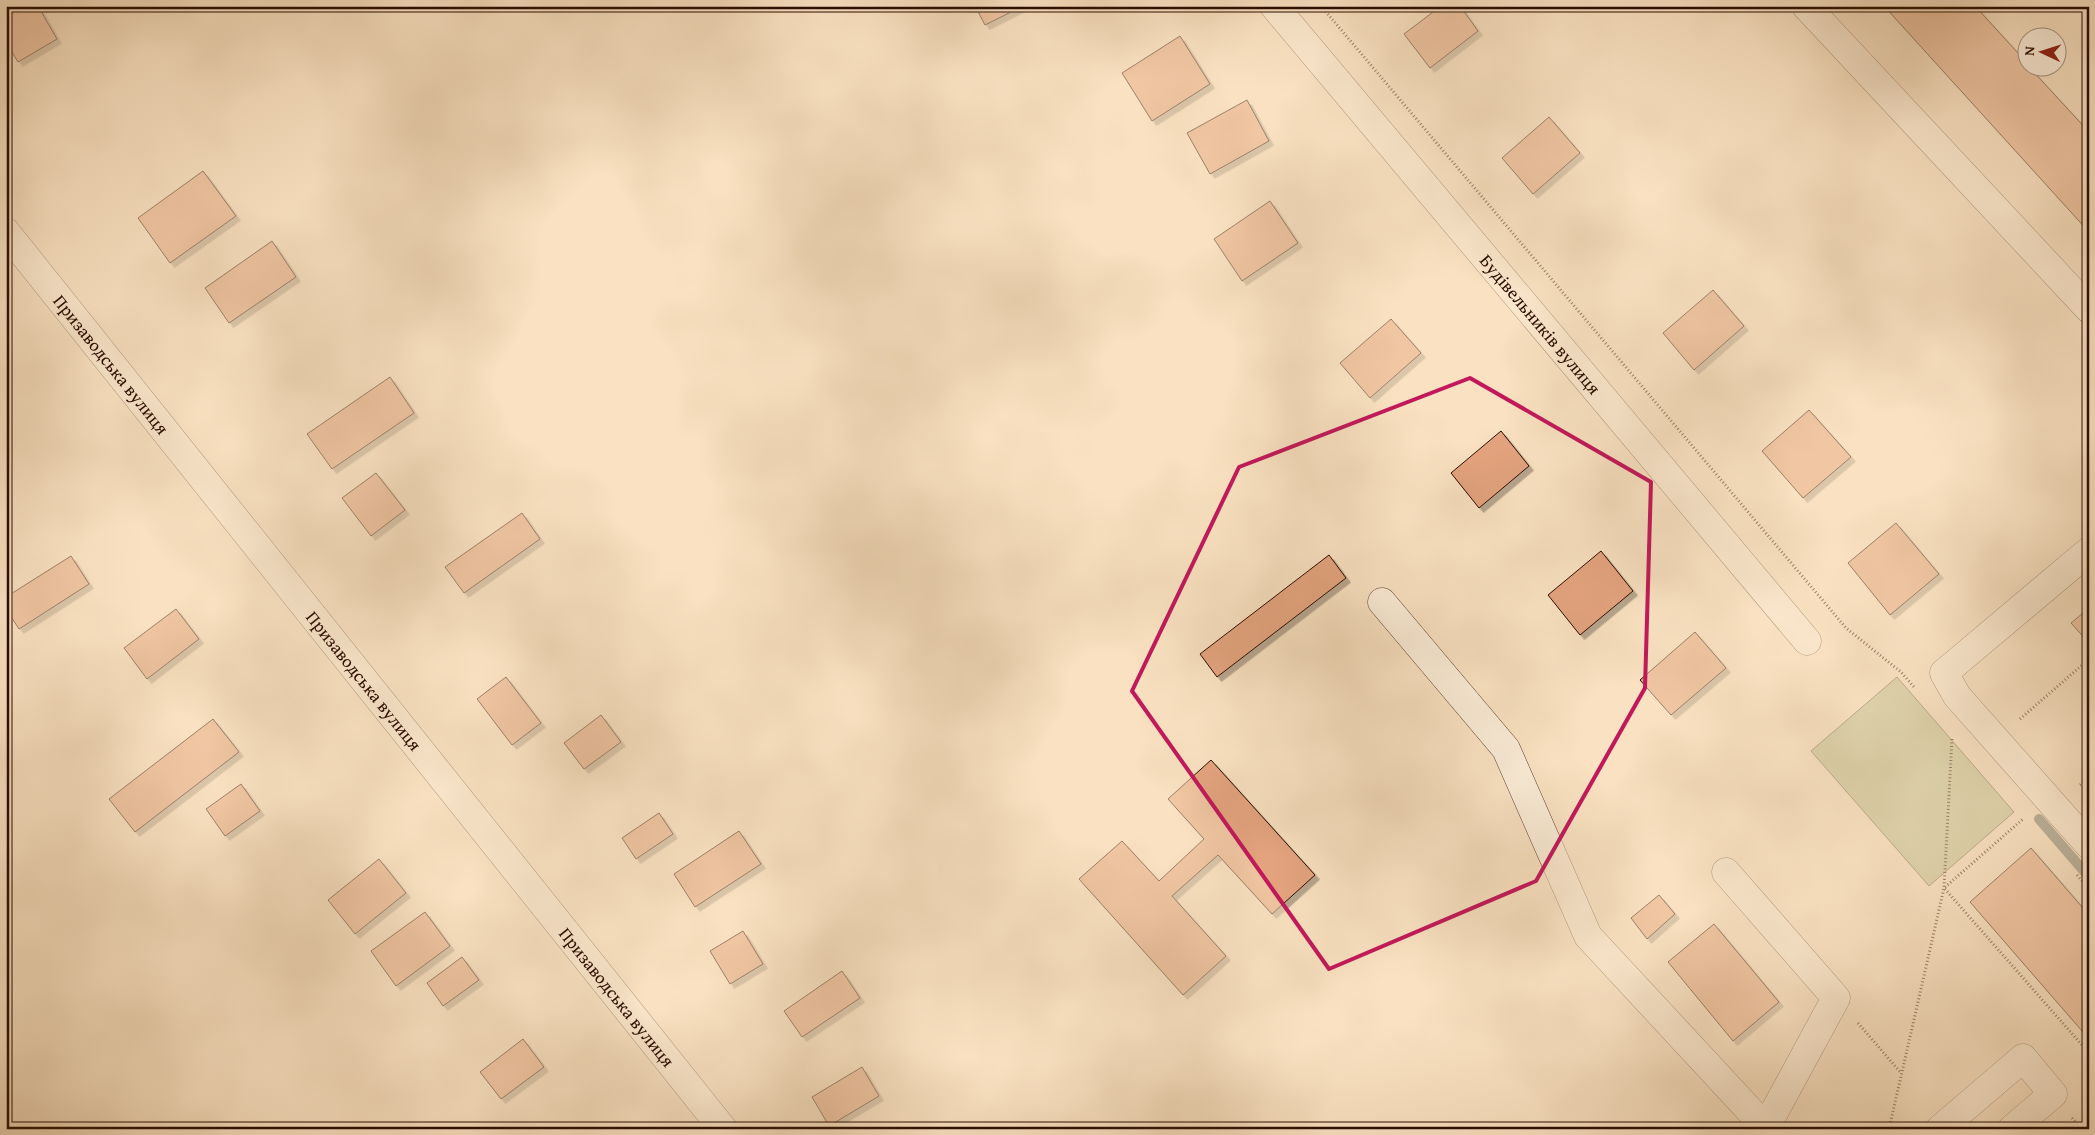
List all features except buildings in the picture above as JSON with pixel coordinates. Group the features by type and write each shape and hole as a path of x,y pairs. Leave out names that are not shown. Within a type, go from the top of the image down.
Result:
{"street":[{"name":"Будівельників вулиця","path":"1274,6 1807,641"},
{"path":"1806,6 2089,309"},
{"name":"Призаводська вулиця","path":"6,232 723,1129"},
{"path":"2089,551 1944,673 1957,696 2089,845"},
{"path":"1382,602 1506,750 1588,936 1767,1128 1836,998 1726,872"},
{"path":"1940,1129 2023,1058 2053,1094 2012,1129"}],"path":[{"path":"1321,6 1846,628 1901,672 1920,694"},
{"path":"1995,740 2089,659"},
{"path":"1889,1129 1944,888 1952,731 1957,696"},
{"path":"1944,888 2027,816"},
{"path":"2076,874 2089,889"},
{"path":"1944,888 2089,1053"},
{"path":"1836,998 1902,1074"}],"highlighted area":[{"path":"1470,378 1651,482 1645,688 1536,881 1329,969 1132,691 1239,467"}],"green space":[{"path":"1897,677 2014,812 1929,886 1811,751"}],"waterway":[{"path":"2039,819 2089,877"}]}
